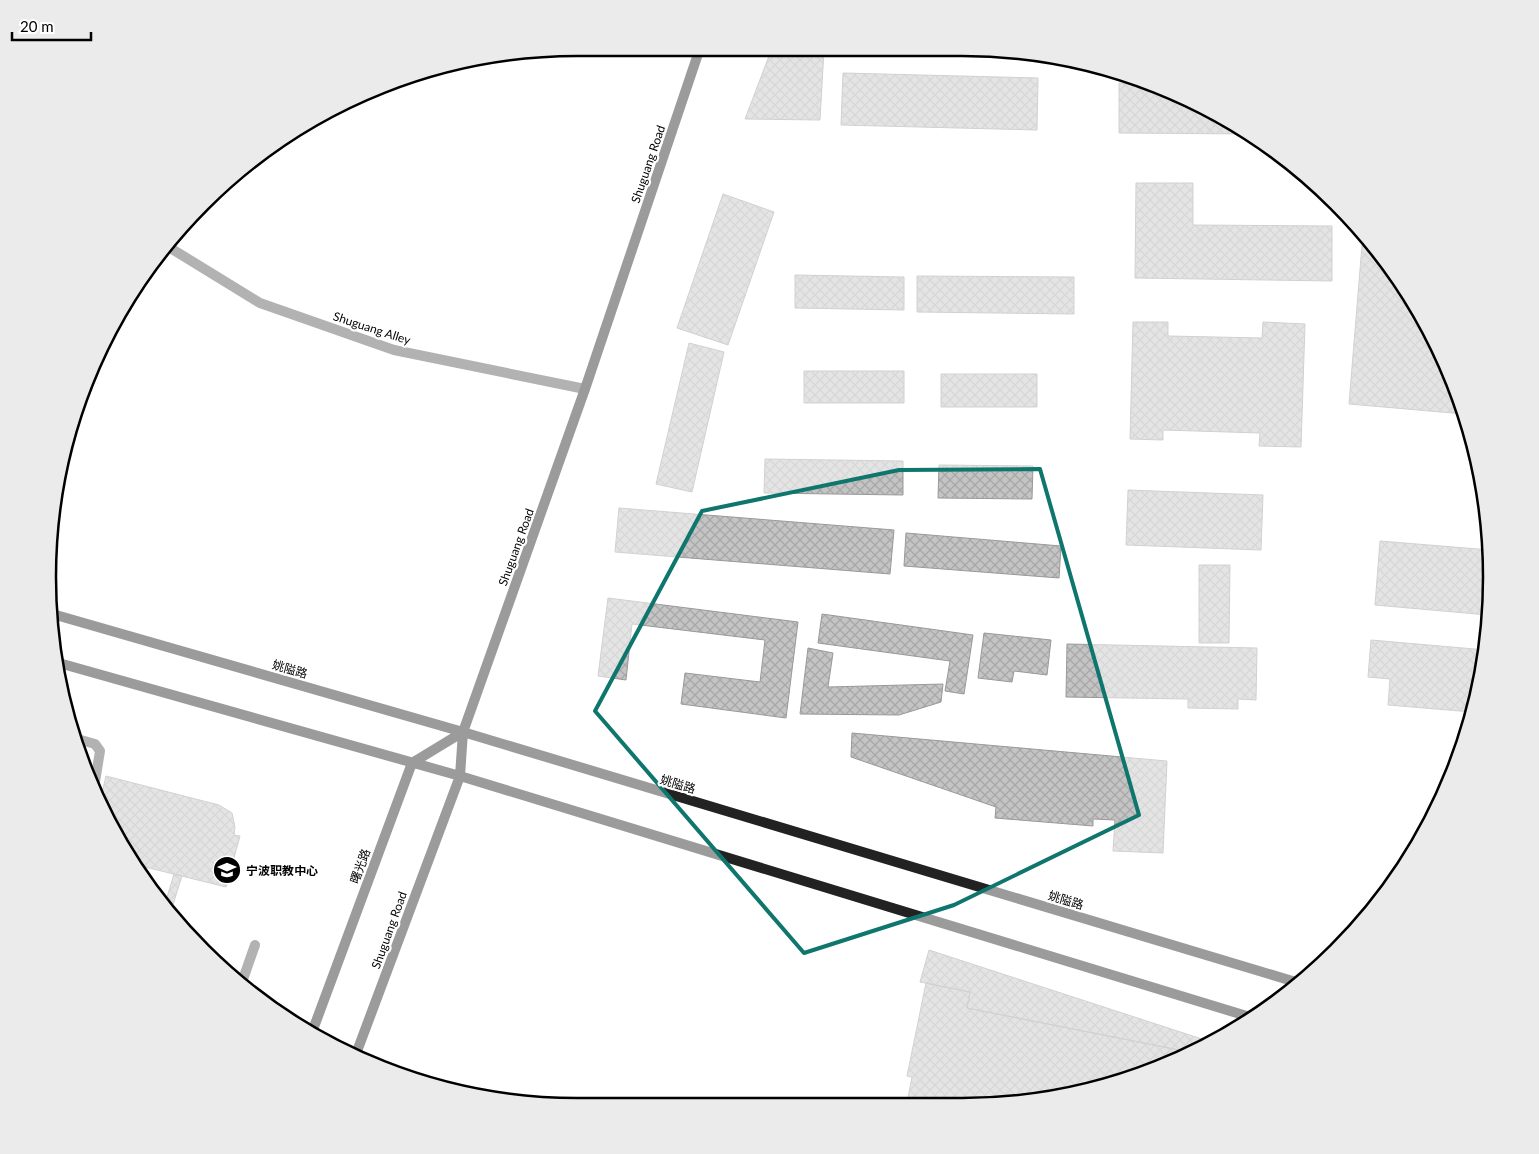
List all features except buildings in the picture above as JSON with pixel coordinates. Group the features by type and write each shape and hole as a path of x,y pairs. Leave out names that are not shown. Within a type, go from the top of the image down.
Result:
{"main road":[{"name":"Shuguang Road","path":"358,1049 460,776 463,732 585,389 697,56"},
{"name":"姚隘路","path":"58,616 463,732 1291,981"},
{"path":"64,664 460,776 1243,1015"},
{"path":"412,763 463,732"},
{"name":"曙光路","path":"314,1026 412,763"}],"street":[{"name":"Shuguang Alley","path":"173,249 260,303 385,347 585,389"},
{"path":"83,741 95,744 100,752 96,776"},
{"path":"244,977 255,945"}],"highlighted area":[{"path":"1040,469 1139,815 954,905 804,953 595,711 702,511 899,470"}],"place":[{"name":"宁波职教中心","path":"227,870"}]}
